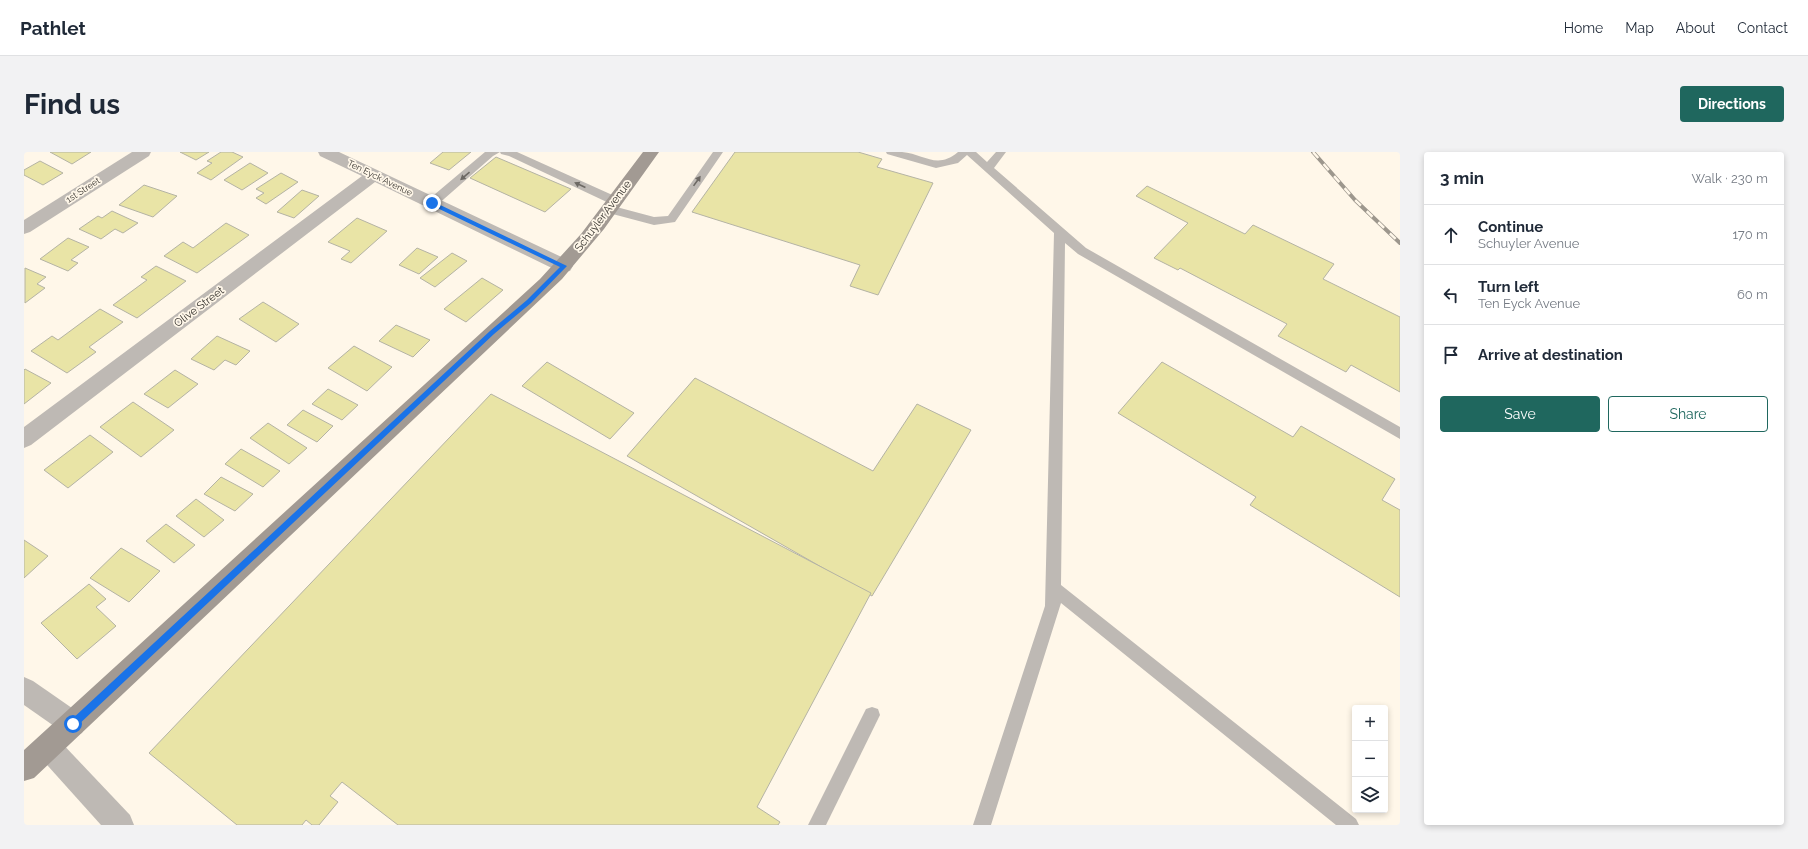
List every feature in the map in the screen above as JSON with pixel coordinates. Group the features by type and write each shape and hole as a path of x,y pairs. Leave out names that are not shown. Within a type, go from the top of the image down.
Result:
{"street":[{"name":"1st Street","path":"24,228 143,152"},
{"name":"Ten Eyck Avenue","path":"326,152 564,266"},
{"name":"Schuyler Avenue","path":"24,768 492,333 529,301 564,266 651,152"},
{"name":"Olive Street","path":"24,440 374,175"},
{"path":"24,690 73,724"},
{"path":"48,747 120,825"}],"lane":[{"path":"432,203 489,154 495,152"},
{"path":"505,152 511,153 612,205 654,221 671,219 718,152"},
{"path":"891,152 936,165 954,161 964,152"},
{"path":"970,152 1082,251 1400,434"},
{"path":"988,168 1001,152"},
{"path":"982,825 1052,606 1060,232"},
{"path":"1053,588 1350,825"},
{"path":"817,825 872,715"}],"building":[{"path":"50,152 91,152 72,164"},
{"path":"180,152 209,152 196,160"},
{"path":"221,152 232,152 243,157 211,180 197,173 212,163 207,161"},
{"path":"443,152 471,152 449,170 430,163"},
{"path":"735,152 858,152 882,159 877,167 933,183 878,295 850,286 860,265 692,212"},
{"path":"496,157 571,189 545,212 470,178"},
{"path":"40,161 63,173 43,185 24,175 24,170"},
{"path":"250,163 268,173 242,190 224,180"},
{"path":"281,173 298,182 266,204 256,198 264,193 256,189"},
{"path":"144,185 177,196 153,217 119,205"},
{"path":"1147,186 1245,234 1253,225 1334,264 1323,279 1400,317 1400,392 1351,365 1346,372 1278,336 1287,324 1180,268 1178,270 1154,258 1188,223 1136,196"},
{"path":"302,190 319,196 294,218 277,212"},
{"path":"112,211 138,223 123,233 115,229 101,239 79,229 98,216 102,218"},
{"path":"357,218 387,231 351,263 341,259 350,251 328,242"},
{"path":"226,223 249,235 197,273 164,256 183,242 193,248"},
{"path":"68,238 89,247 71,260 78,263 68,271 40,259"},
{"path":"417,248 438,257 419,274 399,265"},
{"path":"452,253 467,261 435,287 420,278"},
{"path":"156,266 186,281 137,318 113,305 147,280 141,277"},
{"path":"25,268 46,277 37,284 45,288 25,303"},
{"path":"482,278 503,290 466,322 444,309"},
{"path":"263,302 299,324 276,342 239,319"},
{"path":"100,309 123,322 89,347 96,352 67,373 31,351 52,336 58,340"},
{"path":"396,325 430,340 413,357 379,341"},
{"path":"217,336 250,351 236,365 225,360 214,370 191,359"},
{"path":"354,346 392,367 367,391 328,368"},
{"path":"547,362 634,413 610,439 522,386"},
{"path":"1162,362 1293,437 1301,426 1395,479 1382,500 1400,510 1400,597 1250,505 1256,497 1118,413"},
{"path":"25,369 51,383 24,404 24,370"},
{"path":"175,370 198,384 168,408 144,394"},
{"path":"695,378 873,471 917,404 971,430 872,596 627,456"},
{"path":"328,389 358,405 342,420 312,404"},
{"path":"491,394 871,593 757,807 780,822 778,825 398,825 342,782 330,796 338,802 319,825 312,825 306,820 302,825 237,825 149,753"},
{"path":"133,402 174,430 141,457 100,427"},
{"path":"303,410 333,426 317,442 287,425"},
{"path":"268,423 307,448 289,464 250,438"},
{"path":"90,435 113,452 68,488 44,470"},
{"path":"241,449 280,471 263,487 225,464"},
{"path":"221,477 253,494 235,511 204,494"},
{"path":"196,499 224,520 204,537 176,516"},
{"path":"166,524 195,545 174,563 146,541"},
{"path":"24,540 48,556 24,578"},
{"path":"121,548 160,571 129,602 90,578"},
{"path":"89,584 106,599 96,607 116,626 77,659 41,623"}],"railway":[{"path":"1313,152 1355,200 1400,243"}],"route":[{"path":"73,724 492,333 529,301 564,266 432,203"}]}
